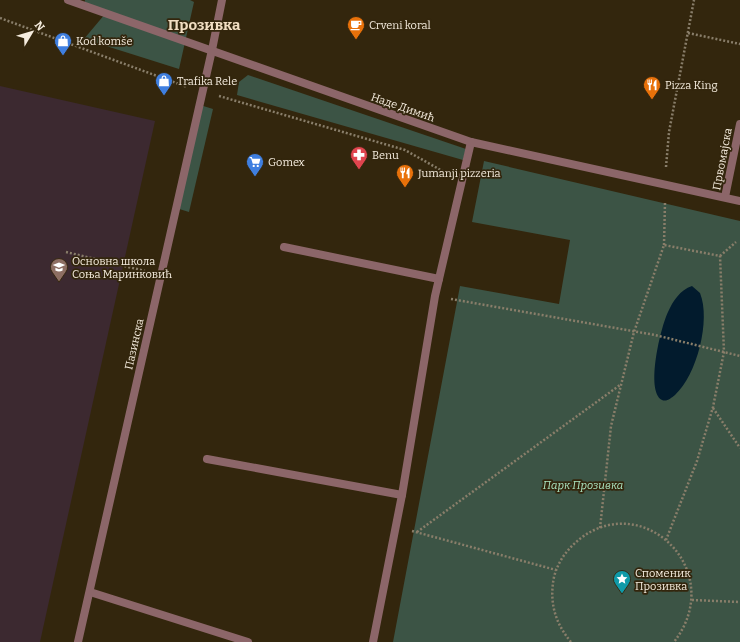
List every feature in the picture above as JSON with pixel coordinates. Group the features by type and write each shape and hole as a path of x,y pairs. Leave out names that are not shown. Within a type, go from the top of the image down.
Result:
{"street":[{"name":"Наде Димић","path":"68,0 84,3 471,142 740,201"},
{"name":"Пазинска","path":"78,642 203,91 222,0"},
{"name":"Првомајска","path":"725,198 740,124"},
{"path":"373,642 397,527 435,296 471,142"},
{"path":"284,247 439,279"},
{"path":"206,459 402,495"},
{"path":"90,592 248,642"}],"path":[{"path":"600,528 611,426 634,332 664,245 665,185 669,132 694,0"},
{"path":"0,18 74,44 176,84 405,150 462,182"},
{"path":"688,33 740,44"},
{"path":"720,256 736,242"},
{"path":"664,245 720,256"},
{"path":"66,252 161,274"},
{"path":"666,540 697,461 713,407 724,352 720,256"},
{"path":"435,296 654,335 740,356"},
{"path":"417,532 621,384"},
{"path":"713,407 740,448"},
{"path":"571,642 562,631 554,611 552,590 556,570 563,556 573,544 586,534 600,528 621,524 642,527 666,540 677,550 688,569 692,589 691,610 684,630 674,642"},
{"path":"397,527 556,570"},
{"path":"692,600 740,602"}],"shaded area":[{"name":"Основна школа Соња Маринковић","path":"0,86 155,121 40,642 0,642"}],"green space":[{"path":"85,0 190,0 194,2 179,69 84,39 105,14 84,6"},
{"path":"248,75 466,149 463,160 237,95 239,82"},
{"path":"200,105 213,109 189,212 176,208"},
{"name":"Парк Прозивка","path":"484,161 740,221 740,642 393,642 460,286 559,304 570,240 472,222"}],"water":[{"path":"692,286 700,293 703,304 704,318 700,347 690,374 683,386 672,397 667,400 662,400 657,394 655,372 656,358 662,330 668,312 675,300 680,293"}],"place":[{"name":"Crveni koral","path":"356,40"},
{"name":"Kod komše","path":"63,56"},
{"name":"Trafika Rele","path":"164,96"},
{"name":"Pizza King","path":"652,100"},
{"name":"Benu","path":"359,170"},
{"name":"Gomex","path":"255,177"},
{"name":"Jumanji pizzeria","path":"405,188"},
{"name":"Основна школа Соња Маринковић","path":"59,282"},
{"name":"Споменик Прозивка","path":"622,594"}],"district":[{"name":"Прозивка","path":"204,25"}]}
